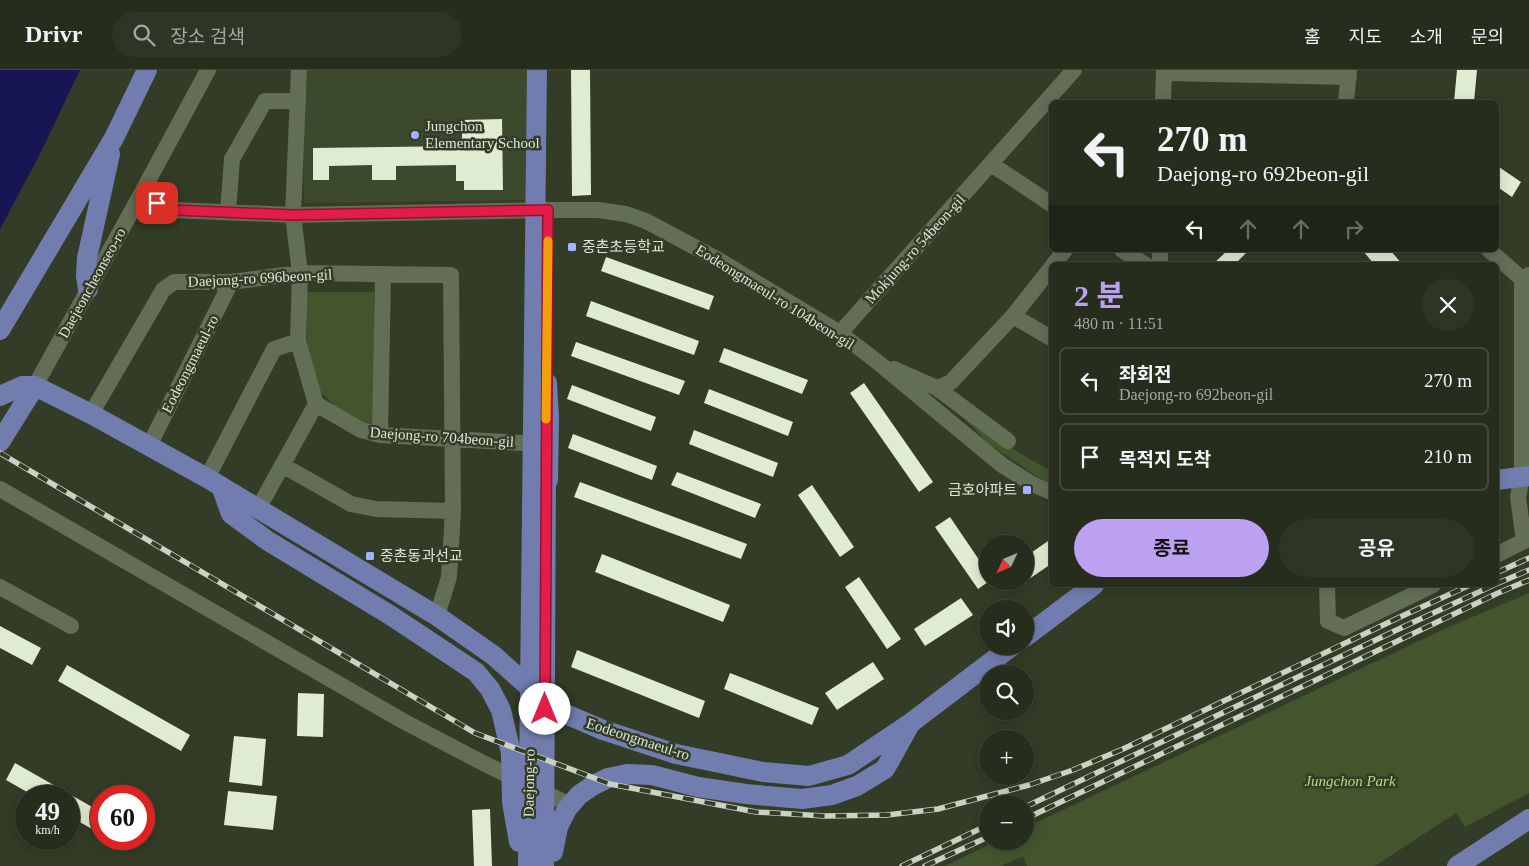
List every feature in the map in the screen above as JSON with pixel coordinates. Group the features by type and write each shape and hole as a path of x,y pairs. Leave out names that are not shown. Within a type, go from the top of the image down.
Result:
{"main road":[{"path":"0,330 114,138 147,70"},
{"name":"Daejong-ro","path":"536,70 541,210 540,392 544,866"},
{"name":"Daejong-ro","path":"541,210 549,70"},
{"path":"88,290 86,276 87,258 114,138"},
{"path":"0,396 22,386 35,386"},
{"name":"Eodeongmaeul-ro","path":"35,386 214,482 437,616 493,655 554,709 603,730 676,754 763,772 809,776 848,765 912,722 1000,655"},
{"name":"Daejeoncheonseo-ro","path":"0,442 35,386"},
{"path":"520,680 523,443 526,390 540,392 549,417 548,503 554,709"},
{"name":"Daejong-ro","path":"526,866 540,392"},
{"path":"1499,480 1525,477"},
{"path":"214,482 231,514 268,541 444,650 476,672 490,689 501,710 512,753 512,802 518,839 526,866"},
{"path":"1034,630 1091,587"},
{"path":"548,866 558,827 567,809 592,786 608,778 627,774 652,775 698,787 746,794 802,799 832,795 856,786 885,769 912,722"},
{"path":"1457,866 1529,819"}],"street":[{"name":"Daejeoncheonseo-ro","path":"35,386 208,70"},
{"path":"258,509 316,404 298,341 300,273 293,215 299,70"},
{"name":"Mokjung-ro 54beon-gil","path":"840,333 1074,70"},
{"path":"1163,100 1164,72 1349,74 1346,100"},
{"path":"228,211 232,159 265,101 298,101"},
{"path":"991,164 1049,203"},
{"name":"Eodeongmaeul-ro 104beon-gil","path":"140,196 174,210 293,215 541,210 598,210 626,214 646,221 717,259 840,333 1002,465 1032,484 1049,491"},
{"path":"1055,262 1063,252"},
{"path":"1125,252 1141,262"},
{"path":"1492,252 1525,277 1525,477 1518,497 1524,541 1499,554"},
{"path":"937,388 951,382 1014,316 1049,270"},
{"name":"Daejong-ro 696beon-gil","path":"90,414 163,290 174,282 231,282 300,273 451,276 453,440"},
{"path":"380,435 382,275"},
{"name":"Eodeongmaeul-ro","path":"149,446 231,282"},
{"path":"1014,316 1049,337"},
{"path":"214,482 274,350 298,341"},
{"path":"880,364 910,375 937,388 1008,440"},
{"name":"Daejong-ro 704beon-gil","path":"316,404 361,430 380,435 523,443"},
{"path":"437,616 449,577 453,440"},
{"path":"282,465 351,504 376,509 452,511"},
{"path":"0,489 403,721 485,764 562,801"},
{"path":"0,587 71,626"},
{"path":"1328,587 1328,621 1344,628 1429,587"}],"shaded area":[{"path":"0,70 80,70 38,158 0,229"},
{"name":"Jungchon Elementary School","path":"302,70 527,70 529,200 304,203"}],"green space":[{"path":"306,292 374,292 375,430 342,412 316,388 307,351"},
{"path":"960,414 982,426 1019,453 1049,470 1049,482 1039,478 989,444"},
{"name":"Jungchon Park","path":"1529,593 1529,793 1465,827 1456,813 1375,866 1027,866 1023,856 1001,866 945,866 979,850 1034,850 1034,824 1444,629"}],"building":[{"path":"571,70 590,70 591,195 572,196"},
{"path":"1457,70 1477,70 1474,100 1454,100"},
{"path":"502,119 503,190 464,190 464,181 456,181 456,165 396,166 396,180 372,180 372,165 329,166 329,180 313,180 313,148 462,146 462,120"},
{"path":"1499,167 1521,182 1512,197 1499,188"},
{"path":"1226,252 1247,252 1237,262 1215,262"},
{"path":"1364,252 1392,252 1400,262 1372,262"},
{"path":"606,257 714,296 709,310 601,271"},
{"path":"591,301 699,341 694,355 586,316"},
{"path":"576,342 685,381 679,395 571,356"},
{"path":"724,348 808,380 802,394 719,362"},
{"path":"864,383 933,482 919,492 850,393"},
{"path":"572,385 656,417 651,431 567,399"},
{"path":"709,389 793,422 788,436 704,403"},
{"path":"694,430 778,463 773,477 689,444"},
{"path":"573,434 657,466 652,480 568,448"},
{"path":"677,472 761,504 755,518 671,485"},
{"path":"580,482 747,544 741,559 574,497"},
{"path":"812,485 854,547 840,557 798,495"},
{"path":"950,517 979,560 979,588 978,589 935,527"},
{"path":"1049,540 1049,565 1034,576 1034,551"},
{"path":"602,554 730,605 723,622 595,572"},
{"path":"859,577 901,639 887,649 845,587"},
{"path":"961,598 973,615 925,646 914,629"},
{"path":"0,626 41,648 32,665 0,648"},
{"path":"577,650 705,701 699,718 571,667"},
{"path":"873,662 884,679 837,710 825,693"},
{"path":"67,665 190,735 181,751 58,681"},
{"path":"730,673 819,708 812,725 724,689"},
{"path":"298,693 324,694 323,737 297,736"},
{"path":"234,736 266,739 262,786 229,782"},
{"path":"15,763 54,785 15,785 6,780"},
{"path":"228,791 277,796 273,830 224,825"},
{"path":"80,800 90,806 90,828 80,822"},
{"path":"490,809 492,866 474,866 472,810"}],"railway":[{"path":"0,453 475,733 610,784 756,812 825,816 887,815 938,809 1029,785 1073,770 1123,749 1466,587"},
{"path":"1499,572 1529,558"},
{"path":"1499,583 1529,570"},
{"path":"1034,815 1498,593 1529,580"},
{"path":"1034,803 1490,587"},
{"path":"902,866 979,829"},
{"path":"925,866 979,841"}],"slow traffic":[{"path":"546,419 548,241"}],"place":[{"name":"Jungchon Elementary School","path":"415,135"},
{"name":"중촌초등학교","path":"572,247"},
{"name":"금호아파트","path":"1027,490"},
{"name":"중촌동과선교","path":"370,556"}],"route":[{"path":"157,203 174,210 293,215 548,210 545,709"}]}
